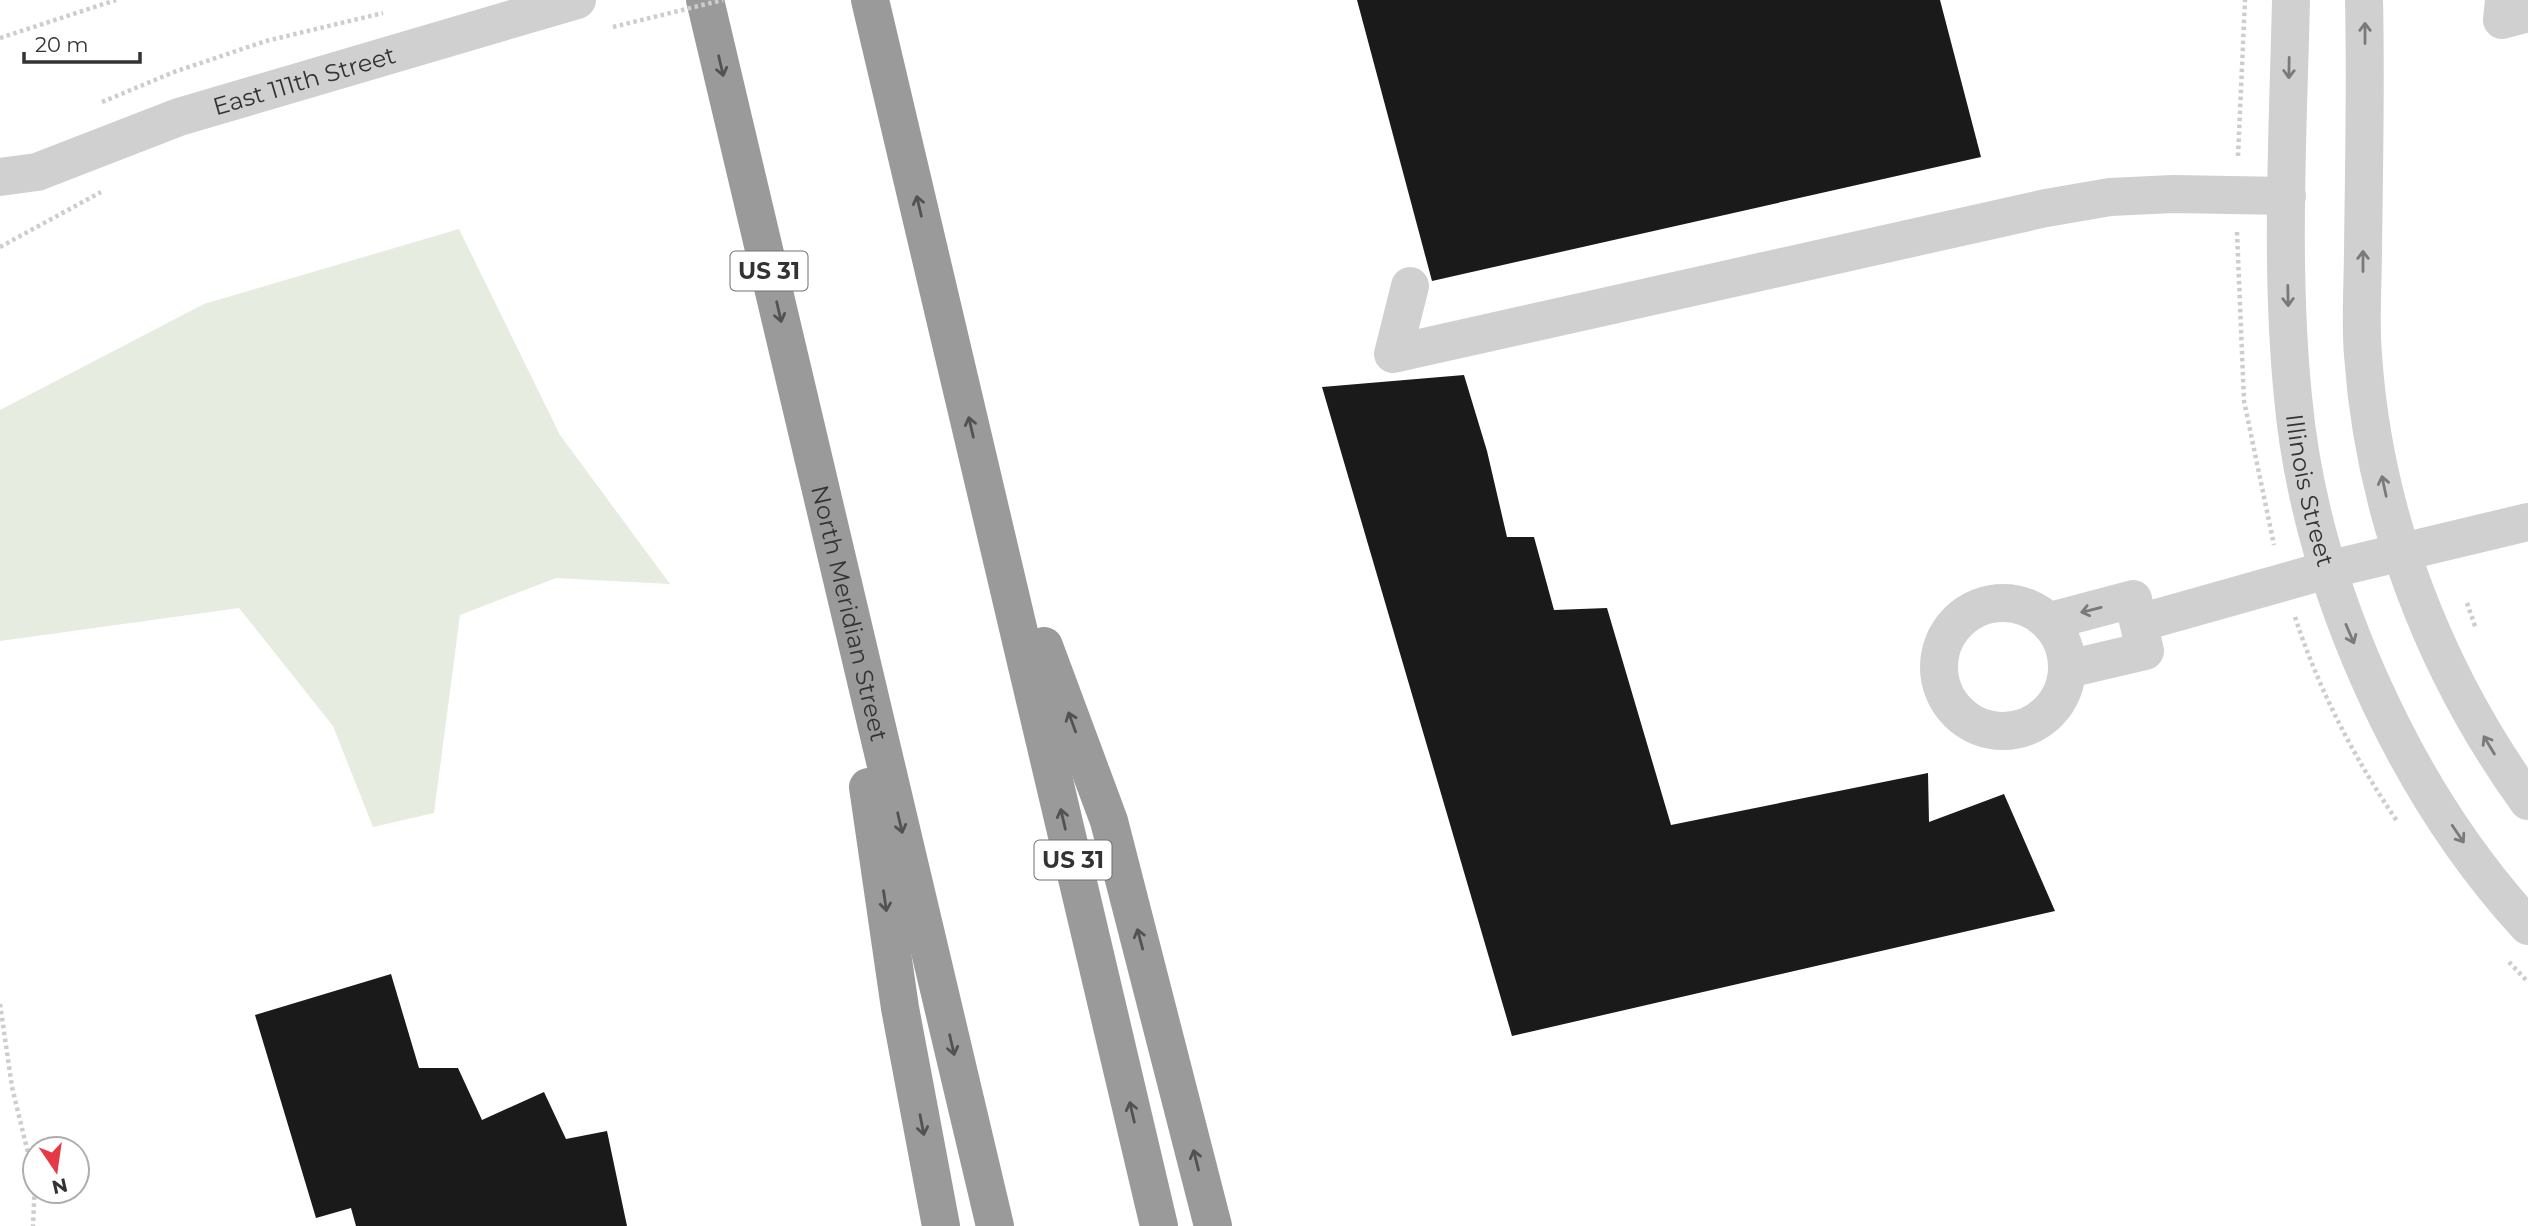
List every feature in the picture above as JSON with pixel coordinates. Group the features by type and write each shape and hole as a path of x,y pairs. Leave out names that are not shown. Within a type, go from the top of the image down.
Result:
{"highway":[{"name":"North Meridian Street","path":"705,0 995,1226"},
{"name":"US 31","path":"870,0 1159,1226"},
{"path":"987,494 1109,821 1213,1226"},
{"path":"834,542 900,1008 941,1226"}],"street":[{"name":"East 111th Street","path":"0,177 37,172 179,117 577,0"},
{"name":"Illinois Street","path":"2291,0 2287,196 2288,346 2293,399 2307,486 2326,570 2361,660 2412,761 2497,891 2528,926"},
{"path":"2364,0 2363,352 2370,419 2401,553 2432,634 2495,756 2528,801"},
{"path":"2504,0 2502,20 2528,13"},
{"name":"East 111th Street","path":"0,200 37,172"},
{"path":"1409,286 1393,354 2110,197 2173,194 2287,196"},
{"path":"2068,669 2139,625 2326,570 2528,522"},
{"path":"2009,603 2029,608 2050,621 2062,639 2068,669 2064,688 2054,707 2040,721 2011,731 1980,728 1962,718 1948,703 1940,684 1938,663 1943,643 1953,626 1969,612 1988,604 2009,603"},
{"path":"2050,621 2139,625"}],"path":[{"path":"0,38 116,0"},
{"path":"613,27 723,0"},
{"path":"0,1004 12,1087 35,1182 33,1226"}],"shaded area":[{"path":"459,229 560,435 670,584 556,578 460,615 434,813 373,827 333,726 239,608 0,641 0,410 204,304"}],"building":[{"path":"1357,0 1940,0 1981,157 1432,281"},
{"path":"1464,375 1487,451 1507,537 1534,537 1554,610 1607,608 1671,825 1928,773 1929,822 2004,794 2055,911 1512,1036 1322,387"},
{"path":"391,974 419,1068 458,1068 482,1120 544,1092 566,1139 607,1131 627,1226 356,1226 351,1208 316,1218 255,1015"}]}
